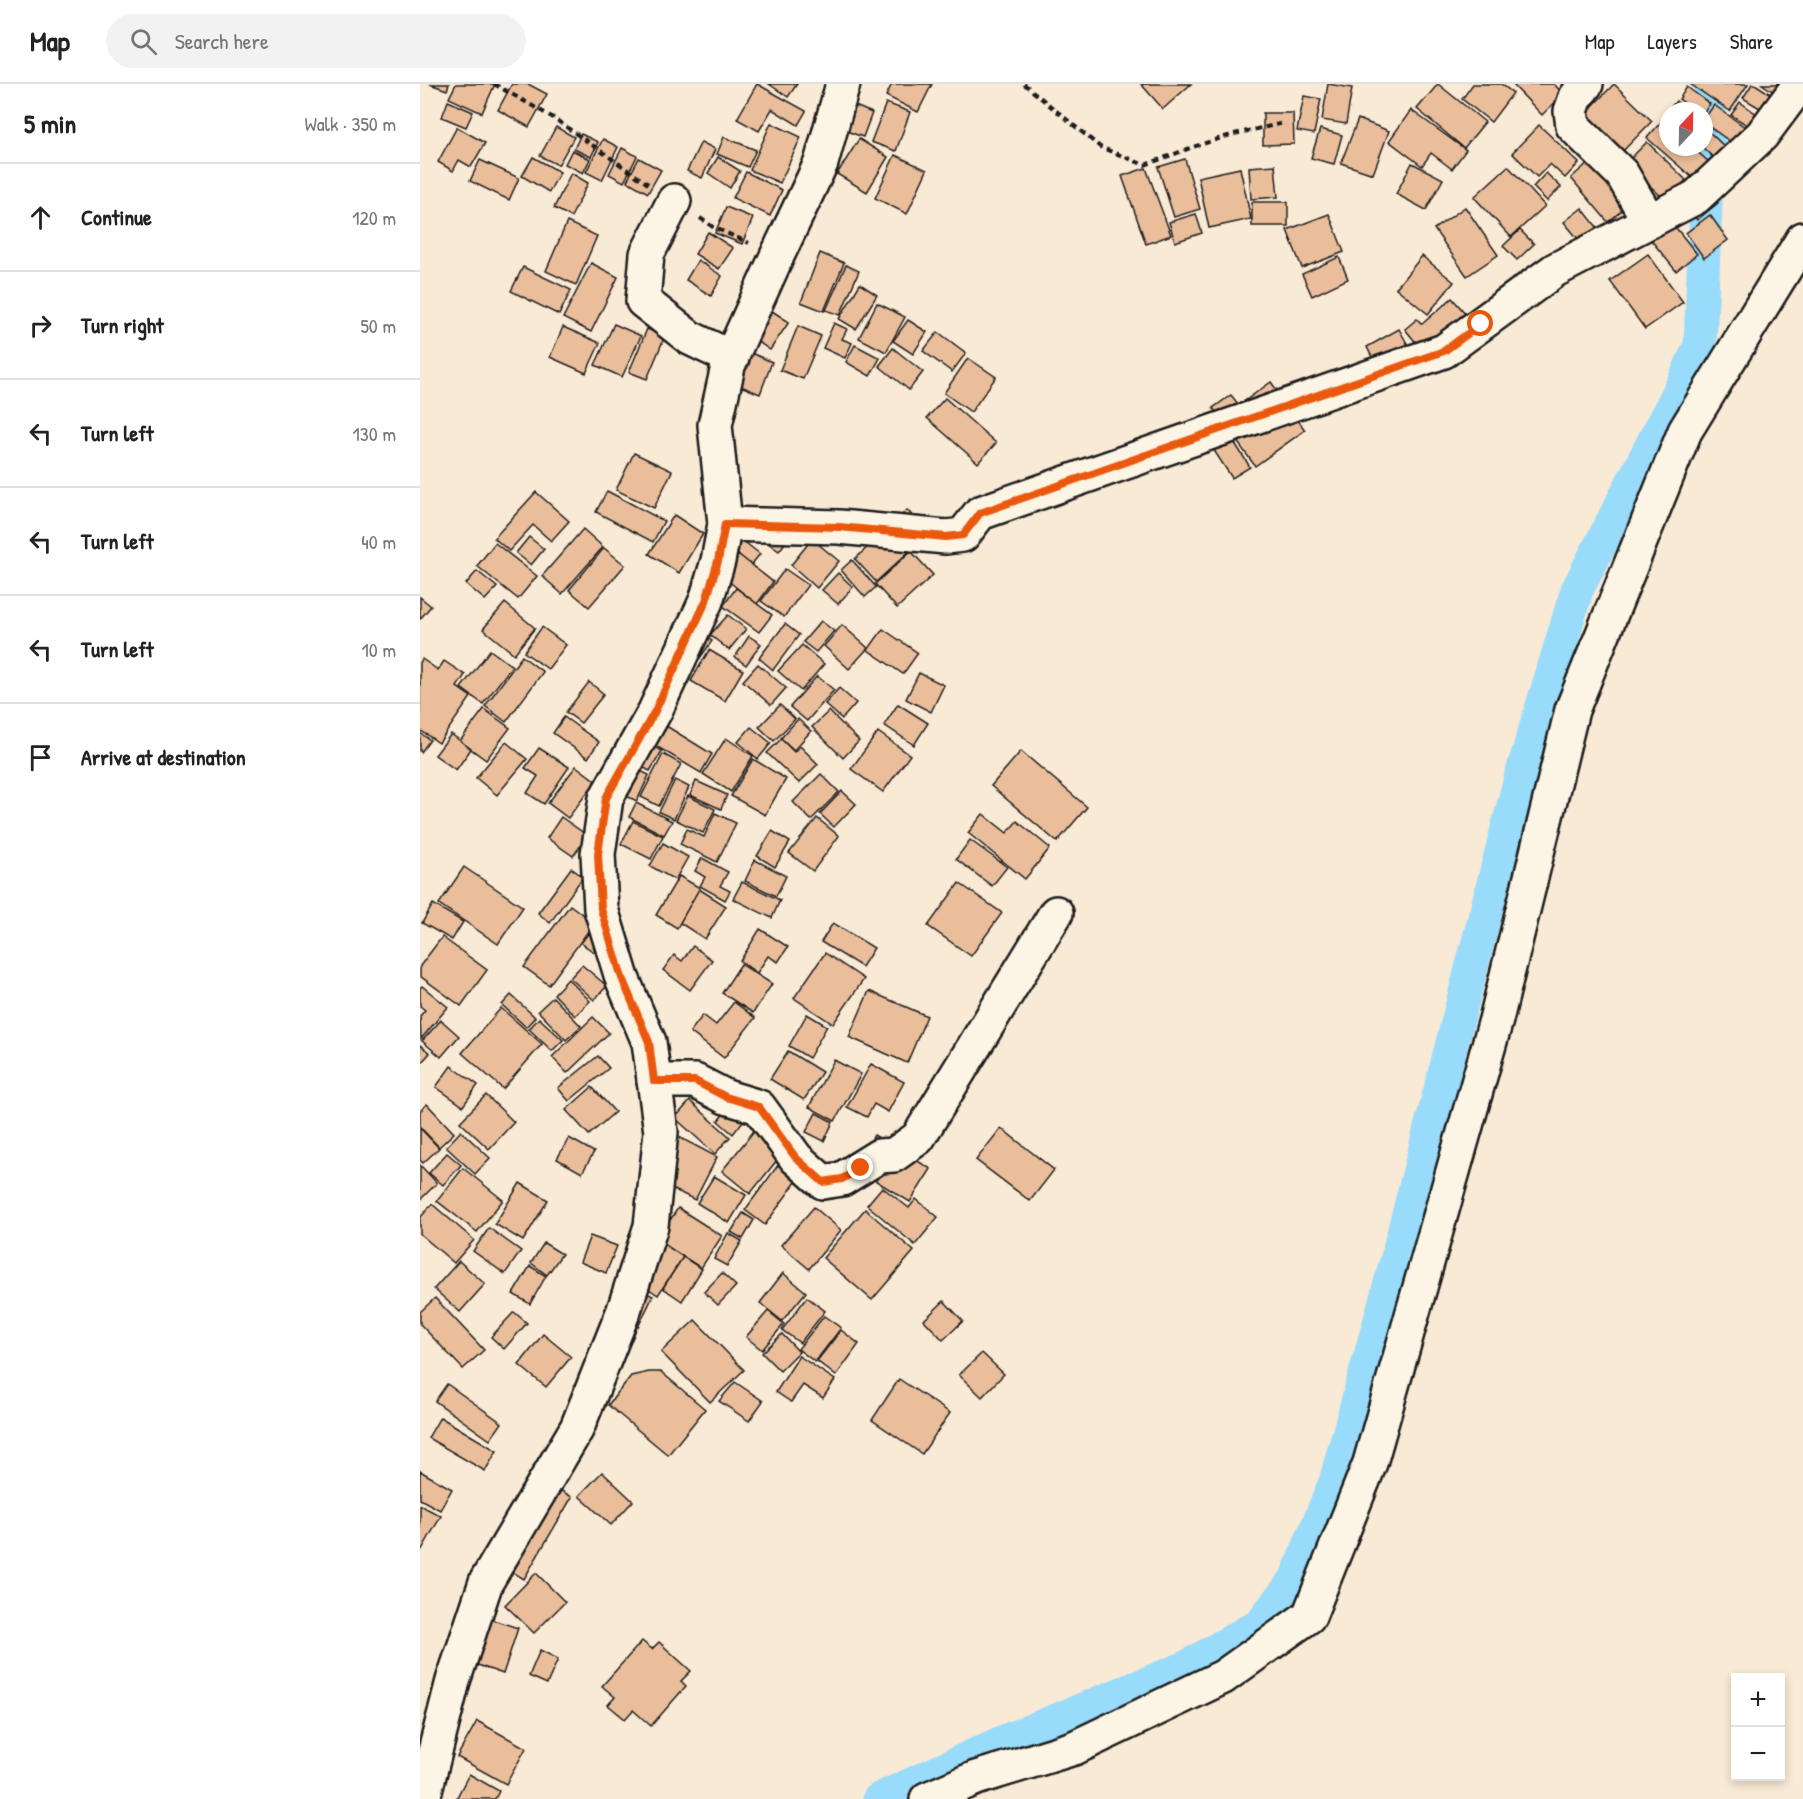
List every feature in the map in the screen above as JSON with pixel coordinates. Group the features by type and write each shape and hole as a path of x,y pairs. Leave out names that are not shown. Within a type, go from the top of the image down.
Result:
{"street":[{"path":"423,1799 453,1681 486,1582 577,1428 627,1300 651,1226 661,1132 649,1042 622,978 601,909 598,854 606,798 655,711 706,601 718,561 725,524 715,424 732,358 821,163 843,84"},
{"path":"1586,84 1576,97 1571,111 1573,126 1622,174 1649,221"},
{"path":"725,524 839,527 946,537 963,535 980,513 1444,351 1556,270 1696,197 1762,135 1800,84"},
{"path":"674,201 646,254 643,301 690,338 732,358"},
{"path":"927,1799 975,1778 1074,1748 1223,1677 1309,1616 1370,1463 1496,1020 1572,710 1685,431 1803,239"},
{"path":"654,1081 695,1081 726,1097 759,1107 796,1158 823,1182 842,1179 879,1156 894,1155 918,1138 1056,913"}],"path":[{"path":"494,84 552,117 713,227 777,256"},
{"path":"1024,84 1100,147 1145,165 1234,134 1284,123"}],"building":[{"path":"430,84 449,84 447,90"},
{"path":"456,84 495,84 482,113 449,98"},
{"path":"512,84 528,84 547,94 529,127 498,110"},
{"path":"757,84 806,111 798,125 772,109 759,131 737,119"},
{"path":"769,84 797,84 788,97"},
{"path":"892,84 932,84 918,112 886,96"},
{"path":"1141,84 1191,84 1163,109"},
{"path":"1328,84 1352,88 1346,124 1322,120"},
{"path":"1438,84 1485,122 1464,148 1417,109"},
{"path":"1473,84 1501,84 1513,93 1491,122 1462,99"},
{"path":"1516,84 1554,84 1563,94 1542,115 1514,86"},
{"path":"1614,84 1652,121 1621,153 1583,116"},
{"path":"1690,84 1748,84 1730,111"},
{"path":"1752,84 1772,95 1763,110 1743,98"},
{"path":"1762,84 1783,84 1777,94"},
{"path":"1687,87 1707,102 1683,102 1679,99"},
{"path":"1304,96 1321,99 1314,134 1297,131"},
{"path":"448,101 473,112 466,127 442,117"},
{"path":"1740,102 1758,115 1750,127 1731,115"},
{"path":"848,103 872,113 863,137 838,128"},
{"path":"886,103 910,112 896,151 871,142"},
{"path":"1713,106 1749,130 1738,147 1713,129"},
{"path":"1411,110 1466,150 1452,169 1431,153 1422,166 1389,141"},
{"path":"1263,113 1293,113 1294,144 1263,145"},
{"path":"1358,119 1389,131 1373,174 1341,163"},
{"path":"771,123 801,137 780,183 750,170"},
{"path":"1659,124 1659,148 1647,138"},
{"path":"1539,125 1579,163 1565,178 1550,164 1537,177 1512,153"},
{"path":"457,127 485,143 471,167 459,160 453,171 438,162"},
{"path":"556,127 574,137 558,165 540,156"},
{"path":"1320,129 1342,135 1334,164 1311,158"},
{"path":"581,134 598,142 591,157 574,149"},
{"path":"1713,136 1727,149 1716,160 1712,156"},
{"path":"724,137 756,150 748,167 717,154"},
{"path":"603,139 618,147 602,180 586,172"},
{"path":"859,139 888,157 867,192 837,174"},
{"path":"701,142 715,149 702,178 687,171"},
{"path":"1647,142 1686,180 1666,201 1626,163"},
{"path":"622,148 637,156 624,182 609,174"},
{"path":"572,150 590,159 583,173 565,164"},
{"path":"895,155 927,170 907,214 875,198"},
{"path":"1668,156 1702,156 1710,163 1695,180"},
{"path":"533,157 560,172 549,192 522,176"},
{"path":"718,157 740,171 730,188 708,173"},
{"path":"639,158 661,170 648,193 627,181"},
{"path":"1185,159 1200,209 1174,217 1158,167"},
{"path":"480,160 519,178 509,200 470,181"},
{"path":"1589,162 1627,206 1608,222 1571,178"},
{"path":"1412,163 1443,179 1426,210 1396,194"},
{"path":"1275,165 1278,197 1251,199 1249,167"},
{"path":"1508,166 1545,206 1511,237 1474,197"},
{"path":"1146,168 1171,235 1146,244 1122,176"},
{"path":"1240,168 1251,219 1209,228 1198,177"},
{"path":"746,172 782,190 770,216 733,198"},
{"path":"571,173 588,183 571,217 554,208"},
{"path":"1546,173 1561,187 1547,201 1533,187"},
{"path":"1709,192 1718,203 1697,220 1688,209"},
{"path":"1252,202 1288,202 1288,226 1252,226"},
{"path":"726,207 753,218 742,244 715,233"},
{"path":"1465,207 1498,255 1467,276 1434,229"},
{"path":"1582,208 1597,227 1579,240 1564,222"},
{"path":"1196,214 1202,233 1175,242 1169,222"},
{"path":"1329,214 1344,252 1302,268 1287,230"},
{"path":"1710,215 1728,240 1704,258 1686,233"},
{"path":"1668,218 1697,254 1676,271 1647,235"},
{"path":"567,222 597,236 576,285 546,271"},
{"path":"1520,230 1534,244 1517,260 1503,246"},
{"path":"708,232 733,248 719,269 695,254"},
{"path":"820,253 844,263 824,311 801,302"},
{"path":"1648,254 1683,302 1645,329 1610,281"},
{"path":"1422,256 1454,282 1428,314 1396,288"},
{"path":"1339,257 1348,279 1312,296 1302,274"},
{"path":"698,260 722,276 711,296 686,280"},
{"path":"591,263 618,277 591,332 563,318"},
{"path":"846,265 859,271 840,315 826,310"},
{"path":"523,267 571,290 559,315 511,291"},
{"path":"860,284 877,295 856,329 839,319"},
{"path":"1452,298 1466,314 1422,350 1405,329 1417,319 1422,324"},
{"path":"877,303 905,317 886,352 859,338"},
{"path":"766,307 789,322 770,350 748,335"},
{"path":"908,320 927,332 913,354 893,341"},
{"path":"834,323 847,329 842,339 852,343 845,358 823,348"},
{"path":"614,324 641,336 622,377 595,365"},
{"path":"798,326 821,336 803,379 780,370"},
{"path":"563,327 600,343 586,373 550,357"},
{"path":"647,329 665,336 647,379 629,372"},
{"path":"1399,329 1409,347 1376,365 1367,347"},
{"path":"938,332 966,353 952,372 923,351"},
{"path":"855,345 880,358 870,376 846,362"},
{"path":"893,348 923,372 909,390 879,366"},
{"path":"744,350 772,362 760,394 731,382"},
{"path":"968,358 996,377 971,412 944,393"},
{"path":"1271,382 1305,430 1255,466 1213,408 1231,395 1239,405"},
{"path":"945,398 996,443 978,463 927,418"},
{"path":"1231,437 1250,467 1232,478 1213,449"},
{"path":"634,453 672,471 654,508 616,490"},
{"path":"607,491 664,521 653,542 596,512"},
{"path":"536,492 569,521 551,541 533,525 509,551 494,538"},
{"path":"907,510 929,533 876,582 855,559"},
{"path":"674,515 703,534 679,573 649,554"},
{"path":"798,526 779,551 765,541"},
{"path":"583,529 603,547 562,594 542,576"},
{"path":"737,536 760,554 751,565 728,546"},
{"path":"529,537 544,549 531,565 516,553"},
{"path":"812,539 839,561 817,588 791,565"},
{"path":"495,543 537,576 518,599 477,566"},
{"path":"604,548 625,565 589,607 569,590"},
{"path":"911,551 933,575 897,608 875,584"},
{"path":"739,555 773,582 757,604 722,576"},
{"path":"852,560 876,587 865,597 841,570"},
{"path":"785,569 808,585 784,617 761,601"},
{"path":"477,571 497,587 485,600 466,584"},
{"path":"838,573 853,587 838,604 822,590"},
{"path":"736,588 772,615 759,632 723,606"},
{"path":"420,597 431,606 420,619"},
{"path":"505,603 535,628 514,654 483,629"},
{"path":"728,615 746,629 729,650 710,635"},
{"path":"821,621 834,631 816,652 803,642"},
{"path":"785,624 799,635 773,670 759,658"},
{"path":"842,625 868,648 849,669 824,646"},
{"path":"542,627 566,645 548,669 524,652"},
{"path":"693,628 712,641 698,661 678,648"},
{"path":"883,629 918,653 903,674 868,650"},
{"path":"749,636 761,644 746,665 735,657"},
{"path":"802,645 824,664 801,691 778,671"},
{"path":"490,650 512,666 483,704 461,688"},
{"path":"709,650 743,670 725,701 691,681"},
{"path":"522,656 543,672 506,722 485,706"},
{"path":"422,659 438,670 444,661 465,675 457,687 471,697 439,743 420,730 420,663"},
{"path":"758,664 786,688 771,705 743,681"},
{"path":"919,673 944,685 931,712 906,699"},
{"path":"817,676 834,690 807,721 790,707"},
{"path":"589,682 604,694 581,723 566,712"},
{"path":"839,688 856,703 842,719 825,704"},
{"path":"898,704 928,723 914,745 884,725"},
{"path":"780,705 795,719 774,741 759,727"},
{"path":"484,709 510,728 486,760 460,741"},
{"path":"829,711 859,741 843,758 812,727"},
{"path":"564,717 599,742 588,758 553,733"},
{"path":"798,719 811,731 794,750 781,738"},
{"path":"663,724 712,754 701,773 651,743"},
{"path":"751,727 771,743 758,759 738,742"},
{"path":"878,732 910,755 883,792 851,769"},
{"path":"420,733 430,740 421,752 420,751"},
{"path":"451,734 471,749 456,770 435,755"},
{"path":"726,738 753,756 731,792 703,774"},
{"path":"781,739 794,752 800,746 818,764 799,783 767,753"},
{"path":"506,742 527,759 497,795 476,778"},
{"path":"645,743 662,751 650,771 634,763"},
{"path":"539,748 569,767 544,804 527,793 538,776 525,768"},
{"path":"1021,751 1087,807 1057,842 991,786"},
{"path":"663,754 681,764 659,806 641,797"},
{"path":"753,759 786,779 765,815 731,796"},
{"path":"628,765 649,775 637,801 615,791"},
{"path":"576,766 596,781 568,818 548,803"},
{"path":"821,774 839,792 811,820 793,802"},
{"path":"675,780 689,787 674,819 659,812"},
{"path":"696,781 727,795 721,809 690,795"},
{"path":"842,791 856,804 834,827 820,814"},
{"path":"688,796 715,809 703,833 676,820"},
{"path":"636,803 672,821 664,835 629,817"},
{"path":"715,813 736,823 717,862 680,844 687,829 704,837"},
{"path":"983,814 1007,833 1017,821 1050,848 1025,879 968,833"},
{"path":"561,817 588,836 573,856 547,838"},
{"path":"817,818 839,836 813,871 789,853"},
{"path":"633,821 663,836 651,859 621,844"},
{"path":"772,831 790,842 775,867 757,856"},
{"path":"970,840 1007,867 992,886 956,859"},
{"path":"663,843 688,857 675,880 650,866"},
{"path":"702,858 728,872 720,886 730,891 725,900 700,886 705,877 695,871"},
{"path":"755,860 786,876 776,896 745,881"},
{"path":"464,867 523,907 498,944 439,904"},
{"path":"571,868 583,877 550,923 538,913"},
{"path":"679,876 700,888 677,928 656,915"},
{"path":"742,882 780,900 772,918 733,899"},
{"path":"959,883 1002,913 971,956 928,926"},
{"path":"699,889 726,906 705,939 680,923"},
{"path":"433,904 463,922 452,940 422,923"},
{"path":"570,905 594,923 549,985 524,967"},
{"path":"833,923 874,948 862,967 821,942"},
{"path":"760,929 788,947 778,962 768,956 757,973 740,961"},
{"path":"590,931 602,940 594,952 581,943"},
{"path":"442,937 487,970 461,1006 420,976 420,966"},
{"path":"693,946 712,960 690,990 663,970 674,955 682,961"},
{"path":"825,953 864,979 833,1024 794,998"},
{"path":"741,964 772,984 753,1013 722,993"},
{"path":"582,965 607,986 594,1000 570,978"},
{"path":"568,979 590,1001 575,1016 554,994"},
{"path":"422,986 448,1007 421,1039 420,1016 425,1010 420,1006"},
{"path":"869,991 927,1016 907,1063 849,1037"},
{"path":"511,995 535,1017 526,1027 502,1005"},
{"path":"553,997 581,1026 566,1040 538,1011"},
{"path":"734,1002 755,1018 724,1058 690,1032 703,1015 716,1025"},
{"path":"501,1008 542,1044 503,1089 462,1053"},
{"path":"807,1014 827,1026 809,1058 789,1046"},
{"path":"593,1017 609,1033 567,1073 552,1057"},
{"path":"539,1018 563,1040 552,1051 529,1029"},
{"path":"441,1020 459,1036 441,1057 422,1041"},
{"path":"420,1045 430,1053 420,1064"},
{"path":"788,1051 822,1072 804,1100 770,1079"},
{"path":"598,1056 609,1068 569,1101 558,1088"},
{"path":"834,1060 861,1074 835,1121 809,1107"},
{"path":"871,1064 904,1082 888,1112 874,1104 867,1117 847,1107"},
{"path":"451,1066 478,1085 463,1106 436,1087"},
{"path":"592,1087 615,1112 589,1135 566,1110"},
{"path":"486,1095 514,1122 489,1149 460,1122"},
{"path":"738,1095 754,1107 733,1134 718,1121"},
{"path":"690,1101 730,1137 715,1154 675,1118"},
{"path":"427,1104 454,1133 439,1147 420,1127 420,1111"},
{"path":"816,1113 833,1122 824,1141 806,1132"},
{"path":"761,1122 789,1145 750,1194 722,1171"},
{"path":"420,1128 439,1148 423,1163 420,1160"},
{"path":"1001,1128 1054,1170 1030,1201 976,1160"},
{"path":"461,1131 490,1158 475,1174 446,1147"},
{"path":"874,1135 931,1169 910,1202 873,1179 865,1150"},
{"path":"679,1137 717,1157 695,1200 656,1181"},
{"path":"569,1138 594,1152 582,1173 557,1159"},
{"path":"795,1142 814,1157 765,1225 745,1210"},
{"path":"447,1153 461,1165 443,1185 429,1173"},
{"path":"420,1165 437,1183 420,1200"},
{"path":"463,1168 503,1200 477,1232 437,1201"},
{"path":"714,1176 746,1195 729,1223 697,1203"},
{"path":"520,1183 548,1200 523,1241 495,1224"},
{"path":"882,1187 909,1208 916,1199 938,1217 915,1245 867,1205"},
{"path":"432,1204 474,1240 454,1263 420,1234 420,1218"},
{"path":"814,1207 841,1230 809,1269 781,1245"},
{"path":"678,1208 722,1236 701,1268 657,1240"},
{"path":"865,1209 914,1251 872,1300 823,1258"},
{"path":"743,1213 754,1220 743,1239 731,1232"},
{"path":"489,1228 521,1251 505,1274 473,1251"},
{"path":"728,1233 742,1241 727,1266 714,1259"},
{"path":"590,1236 617,1246 606,1273 580,1262"},
{"path":"544,1243 562,1254 547,1275 531,1263"},
{"path":"662,1243 683,1257 658,1295 637,1281"},
{"path":"683,1257 702,1269 682,1301 663,1288"},
{"path":"459,1261 485,1284 460,1312 434,1289"},
{"path":"530,1266 546,1276 530,1304 513,1294"},
{"path":"722,1273 736,1286 718,1305 704,1292"},
{"path":"783,1273 806,1292 782,1321 760,1303"},
{"path":"637,1288 653,1296 638,1327 621,1319"},
{"path":"807,1297 825,1311 800,1343 782,1330"},
{"path":"435,1298 484,1350 463,1369 420,1324 420,1312"},
{"path":"944,1301 963,1321 943,1340 924,1320"},
{"path":"768,1311 784,1324 762,1350 746,1337"},
{"path":"514,1312 527,1323 504,1349 491,1337"},
{"path":"824,1316 841,1328 815,1362 798,1349"},
{"path":"695,1320 744,1370 710,1402 661,1352"},
{"path":"841,1330 859,1344 836,1376 817,1361"},
{"path":"543,1334 571,1357 546,1387 519,1365"},
{"path":"782,1334 799,1352 780,1371 762,1353"},
{"path":"982,1353 1004,1374 982,1397 959,1375"},
{"path":"799,1356 835,1380 823,1398 803,1385 791,1402 776,1392"},
{"path":"661,1372 705,1409 668,1455 608,1405 631,1376"},
{"path":"899,1379 950,1413 922,1454 872,1420"},
{"path":"735,1382 763,1401 749,1421 719,1401"},
{"path":"447,1384 502,1423 490,1440 435,1401"},
{"path":"440,1417 497,1451 485,1471 428,1438"},
{"path":"420,1471 452,1489 440,1510 420,1499"},
{"path":"602,1472 633,1501 611,1525 579,1496"},
{"path":"543,1480 572,1497 524,1579 496,1562"},
{"path":"420,1505 441,1516 420,1553"},
{"path":"536,1573 565,1602 534,1633 505,1605"},
{"path":"487,1618 518,1628 503,1674 472,1663"},
{"path":"642,1641 652,1649 659,1642 691,1671 681,1681 686,1686 651,1726 633,1710 625,1719 608,1705 615,1697 602,1686"},
{"path":"540,1650 558,1659 547,1684 529,1676"},
{"path":"477,1721 526,1748 506,1784 457,1757"},
{"path":"469,1774 499,1791 495,1799 456,1799"}],"waterway":[{"path":"879,1799 1004,1741 1186,1667 1260,1624 1295,1580 1335,1482 1395,1265 1519,782 1577,590 1683,383 1700,345 1711,84"}],"route":[{"path":"861,1168 842,1179 823,1182 796,1158 759,1107 726,1097 695,1081 654,1081 649,1042 622,978 601,909 598,854 606,798 655,711 706,601 718,561 725,524 839,527 946,537 963,535 980,513 1444,351 1481,324"}]}
